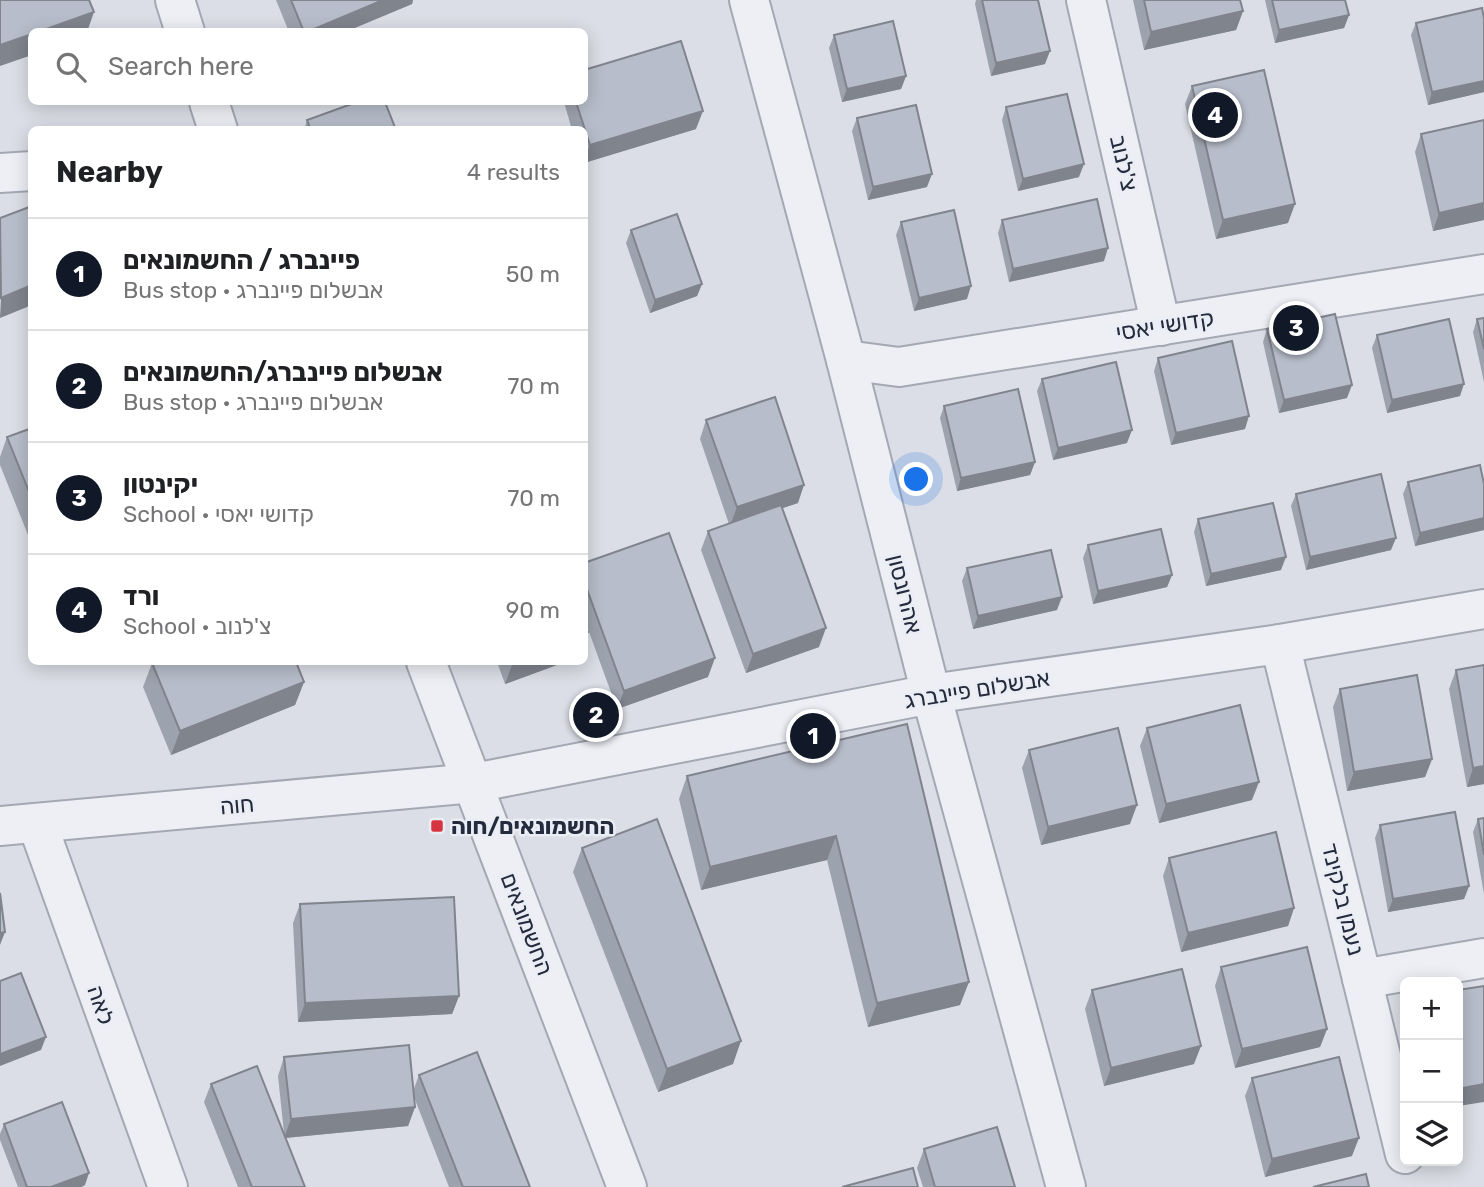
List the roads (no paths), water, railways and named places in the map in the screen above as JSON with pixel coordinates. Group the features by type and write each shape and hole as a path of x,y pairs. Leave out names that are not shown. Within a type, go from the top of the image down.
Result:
{"street":[{"path":"174,0 184,28"},
{"name":"אהרונסון","path":"749,0 846,360 930,694 1066,1187"},
{"name":"צ'לנוב","path":"1086,0 1161,326"},
{"path":"210,105 217,126"},
{"path":"0,173 28,171"},
{"name":"קדושי יאסי","path":"846,360 899,367 1484,274"},
{"name":"אבשלום פיינברג","path":"474,783 930,694 1280,643 1484,609"},
{"name":"נעמן בלקינד","path":"1280,643 1400,1134"},
{"name":"החשמונאים","path":"427,665 627,1187"},
{"name":"חוה","path":"18,825 474,783"},
{"name":"לאה","path":"18,825 168,1187"},
{"path":"1362,979 1484,958"},
{"path":"1408,1166 1413,1187"}],"place":[{"name":"ורד","path":"1215,115"},
{"name":"יקינטון","path":"1296,328"},
{"name":"אבשלום פיינברג/החשמונאים","path":"596,715"},
{"name":"פיינברג / החשמונאים","path":"813,736"},
{"name":"החשמונאים/חוה","path":"437,826"}]}
